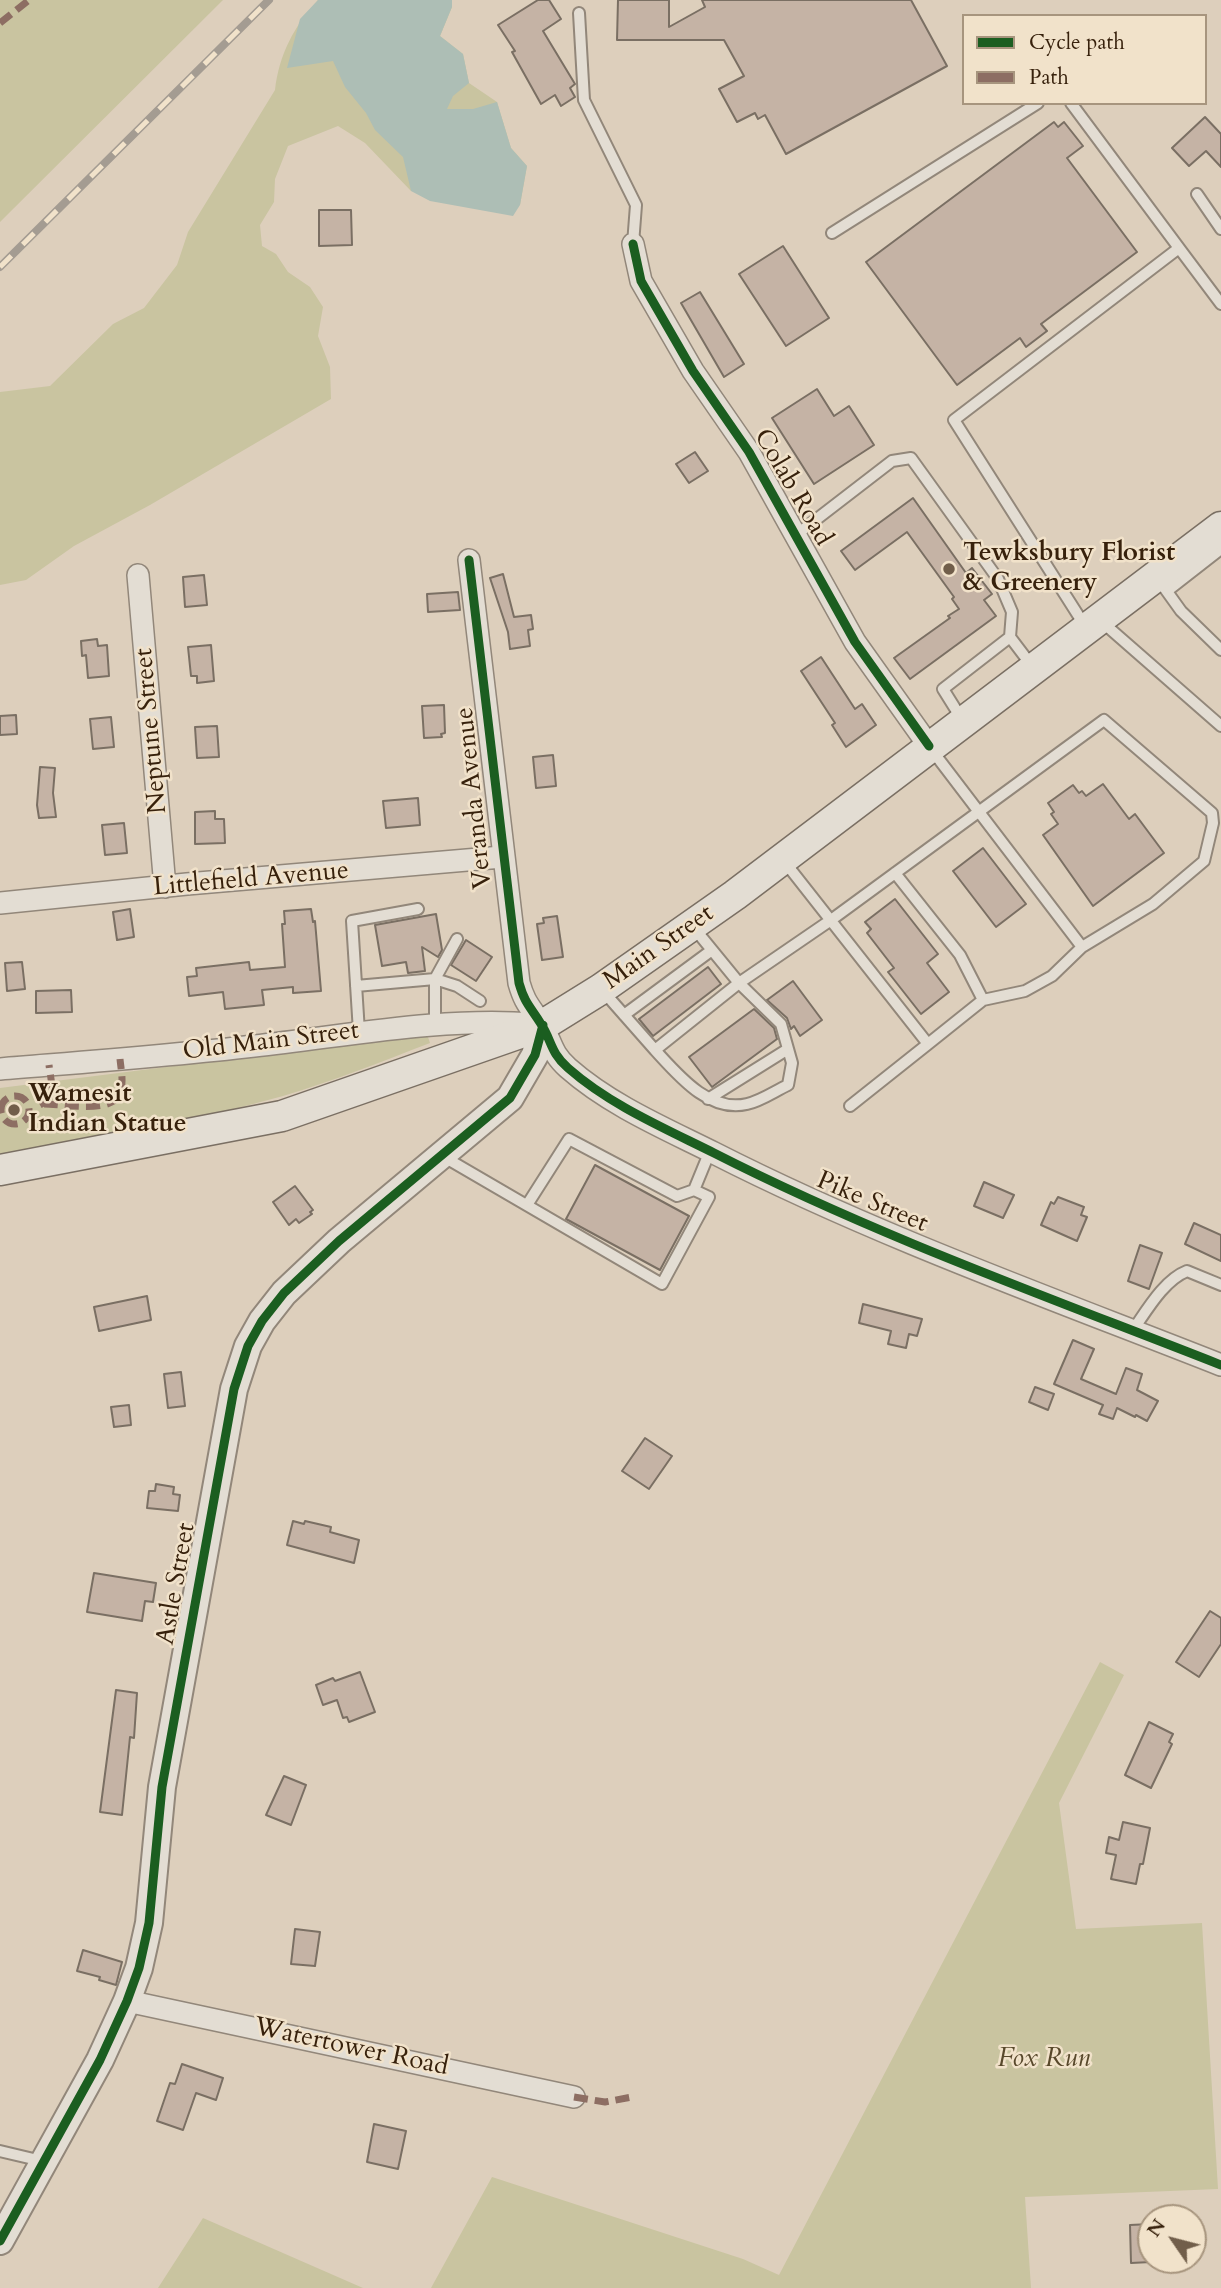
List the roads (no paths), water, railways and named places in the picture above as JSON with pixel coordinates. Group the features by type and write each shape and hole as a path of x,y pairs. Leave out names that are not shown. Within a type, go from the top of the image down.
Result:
{"main road":[{"name":"Main Street","path":"0,1170 282,1116 543,1025 601,989 692,925 1093,624 1161,584 1221,527"}],"street":[{"name":"Colab Road","path":"633,244 641,281 693,371 749,452 855,642 929,746"},
{"name":"Veranda Avenue","path":"468,560 519,982 524,1002 543,1025"},
{"name":"Neptune Street","path":"138,575 165,887"},
{"name":"Littlefield Avenue","path":"0,903 502,857"},
{"name":"Old Main Street","path":"0,1069 254,1046 435,1024 501,1022 543,1025"},
{"name":"Pike Street","path":"543,1025 548,1042 557,1056 584,1081 625,1107 710,1151 788,1190 893,1236 1221,1365"},
{"name":"Astle Street","path":"0,2241 100,2060 139,1968 147,1935 162,1787 221,1454 243,1357 262,1321 292,1285 339,1241 510,1098 536,1055 543,1025"},
{"name":"Watertower Road","path":"127,2001 574,2097"}],"lane":[{"path":"579,13 584,100 636,205 633,244"},
{"path":"832,233 1035,105"},
{"path":"1072,105 1221,304"},
{"path":"1196,194 1221,229"},
{"path":"1179,248 954,420 1093,624 1221,726"},
{"path":"796,535 892,461 911,458 998,579 1012,612 1010,637 1034,668"},
{"path":"1221,549 1161,584 1181,611 1221,650"},
{"path":"963,721 943,689 1010,637"},
{"path":"655,1050 739,983 831,920 1104,720 1212,813 1213,822 1204,861 1153,904 1082,947 1052,976 1025,991 983,1000 850,1106"},
{"path":"929,746 1082,947"},
{"path":"782,858 928,1044"},
{"path":"895,873 960,955 983,1000"},
{"path":"359,1032 352,921 418,909"},
{"path":"601,989 681,1077 708,1099 734,1106 750,1104 788,1085 792,1063 781,1024 739,983 692,925"},
{"path":"435,1024 435,979 457,939"},
{"path":"624,1015 712,950"},
{"path":"356,986 435,979 457,986 480,1001"},
{"path":"708,1099 788,1049"},
{"path":"441,1155 527,1205 663,1284 709,1197 694,1190 677,1196 569,1139 527,1205"},
{"path":"694,1190 710,1151"},
{"path":"1133,1330 1145,1312 1178,1275 1187,1271 1221,1285"},
{"path":"0,2151 45,2162"}],"railway":[{"path":"0,267 269,0"}],"place":[{"name":"Tewksbury Florist & Greenery","path":"949,569"},
{"name":"Wamesit Indian Statue","path":"14,1110"}],"park label":[{"name":"Fox Run","path":"1044,2060"}]}
